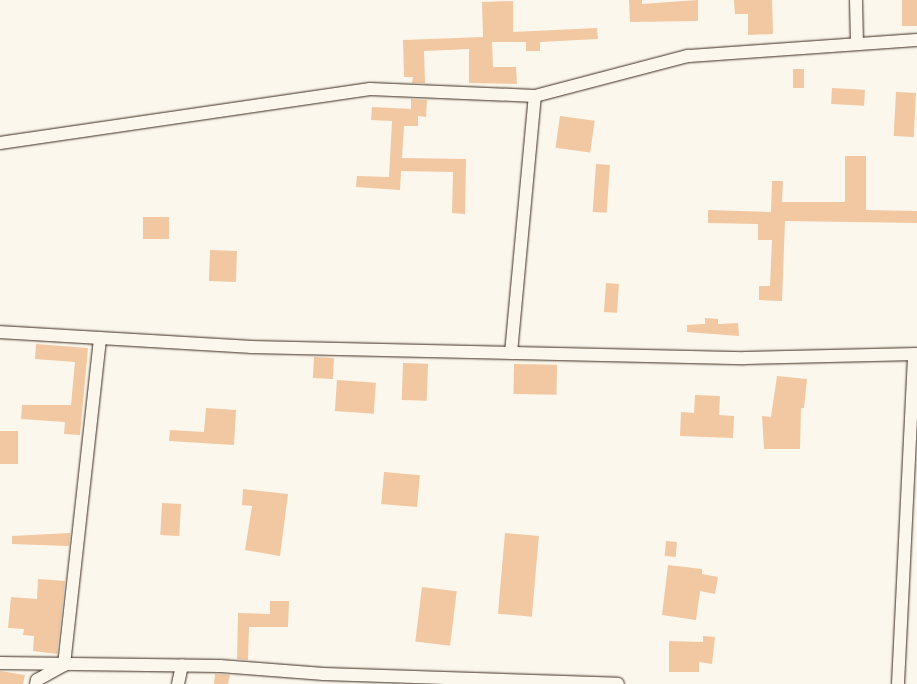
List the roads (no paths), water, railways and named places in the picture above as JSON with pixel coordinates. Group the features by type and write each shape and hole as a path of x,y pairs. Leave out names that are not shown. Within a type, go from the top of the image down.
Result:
{"street":[{"path":"856,0 857,44"},
{"path":"0,143 370,89 535,96 688,56 917,40"},
{"path":"511,353 535,96"},
{"path":"0,332 251,347 745,358 915,354 898,684"},
{"path":"64,665 100,338"},
{"path":"0,663 182,665 323,679 618,684"},
{"path":"36,684 37,680 64,665"},
{"path":"178,684 182,665"}]}
